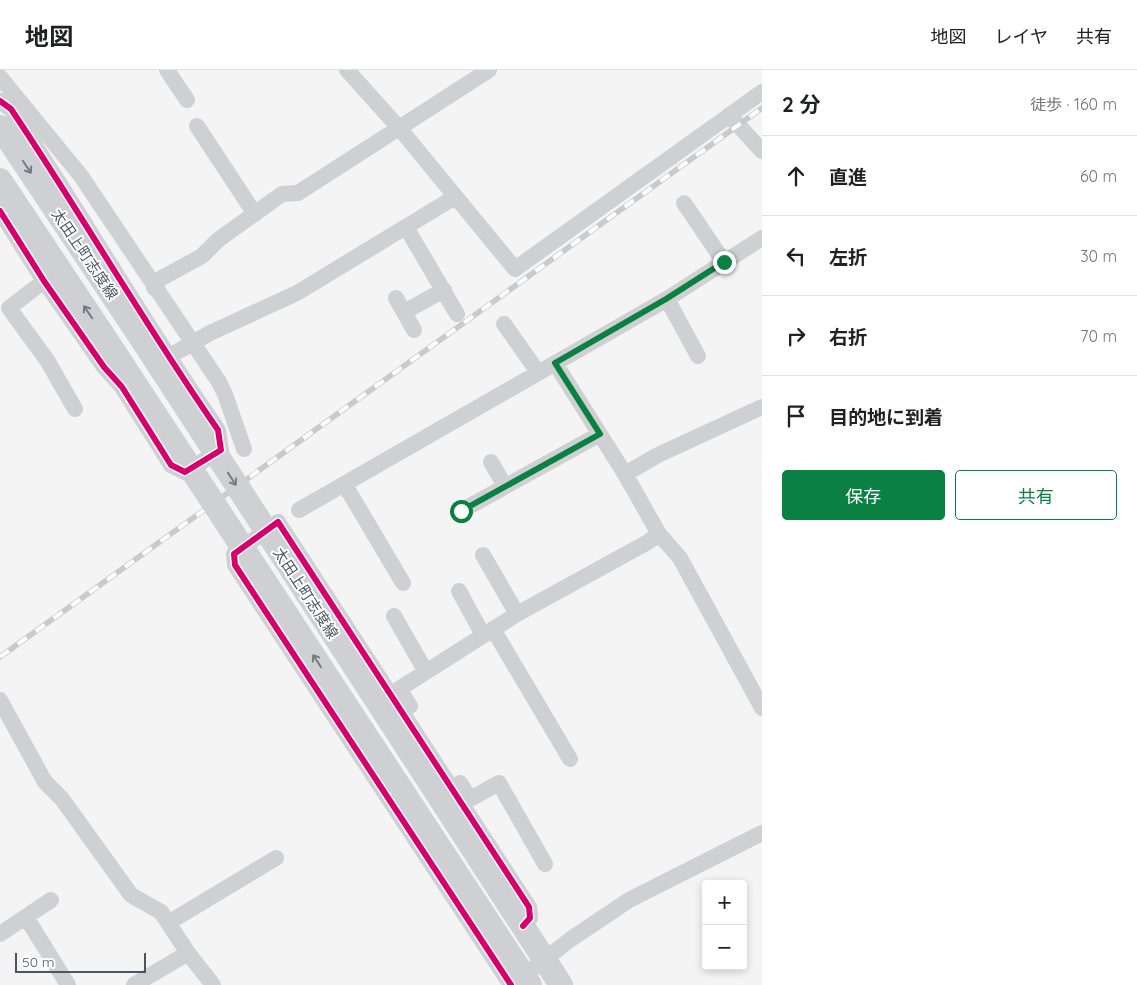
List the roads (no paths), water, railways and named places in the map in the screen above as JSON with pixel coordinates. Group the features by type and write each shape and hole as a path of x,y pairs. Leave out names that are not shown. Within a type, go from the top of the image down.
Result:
{"main road":[{"name":"太田上町志度線","path":"0,127 139,335 562,985"},
{"name":"太田上町志度線","path":"0,180 363,731 519,983"}],"street":[{"path":"167,70 187,100"},
{"path":"347,70 400,129 515,268 762,92"},
{"path":"154,288 160,279 202,256 218,240 282,194 298,193 489,70"},
{"path":"0,77 80,176 192,342 226,394 244,449"},
{"path":"0,101 12,109 153,332 218,430 221,450 185,472 171,465 125,385 104,367 44,281 0,211"},
{"path":"729,115 762,151"},
{"path":"197,126 255,214"},
{"path":"175,353 192,342 297,293 455,197"},
{"path":"684,203 724,262"},
{"path":"406,227 457,314"},
{"path":"299,510 666,299 762,238"},
{"path":"44,281 5,314 47,360 75,409"},
{"path":"414,330 400,305 444,290"},
{"path":"666,299 698,356"},
{"path":"504,324 538,372"},
{"path":"555,363 625,474 659,534 680,558 762,708"},
{"path":"625,474 658,455 762,407"},
{"path":"461,511 600,434"},
{"path":"491,462 505,486"},
{"path":"345,485 402,583"},
{"path":"523,926 530,918 529,907 278,522 234,554 235,565 519,983 599,918 629,900 762,833"},
{"path":"545,864 499,783 470,799 399,689 516,614 648,542 659,534"},
{"path":"483,555 516,614"},
{"path":"459,591 488,632 570,759"},
{"path":"394,616 426,672"},
{"path":"0,700 45,782 62,799 131,895 160,912 213,985"},
{"path":"168,923 276,858"},
{"path":"0,934 51,900"},
{"path":"26,917 68,985"},
{"path":"134,985 188,953"}],"railway":[{"path":"0,657 762,108"}]}
